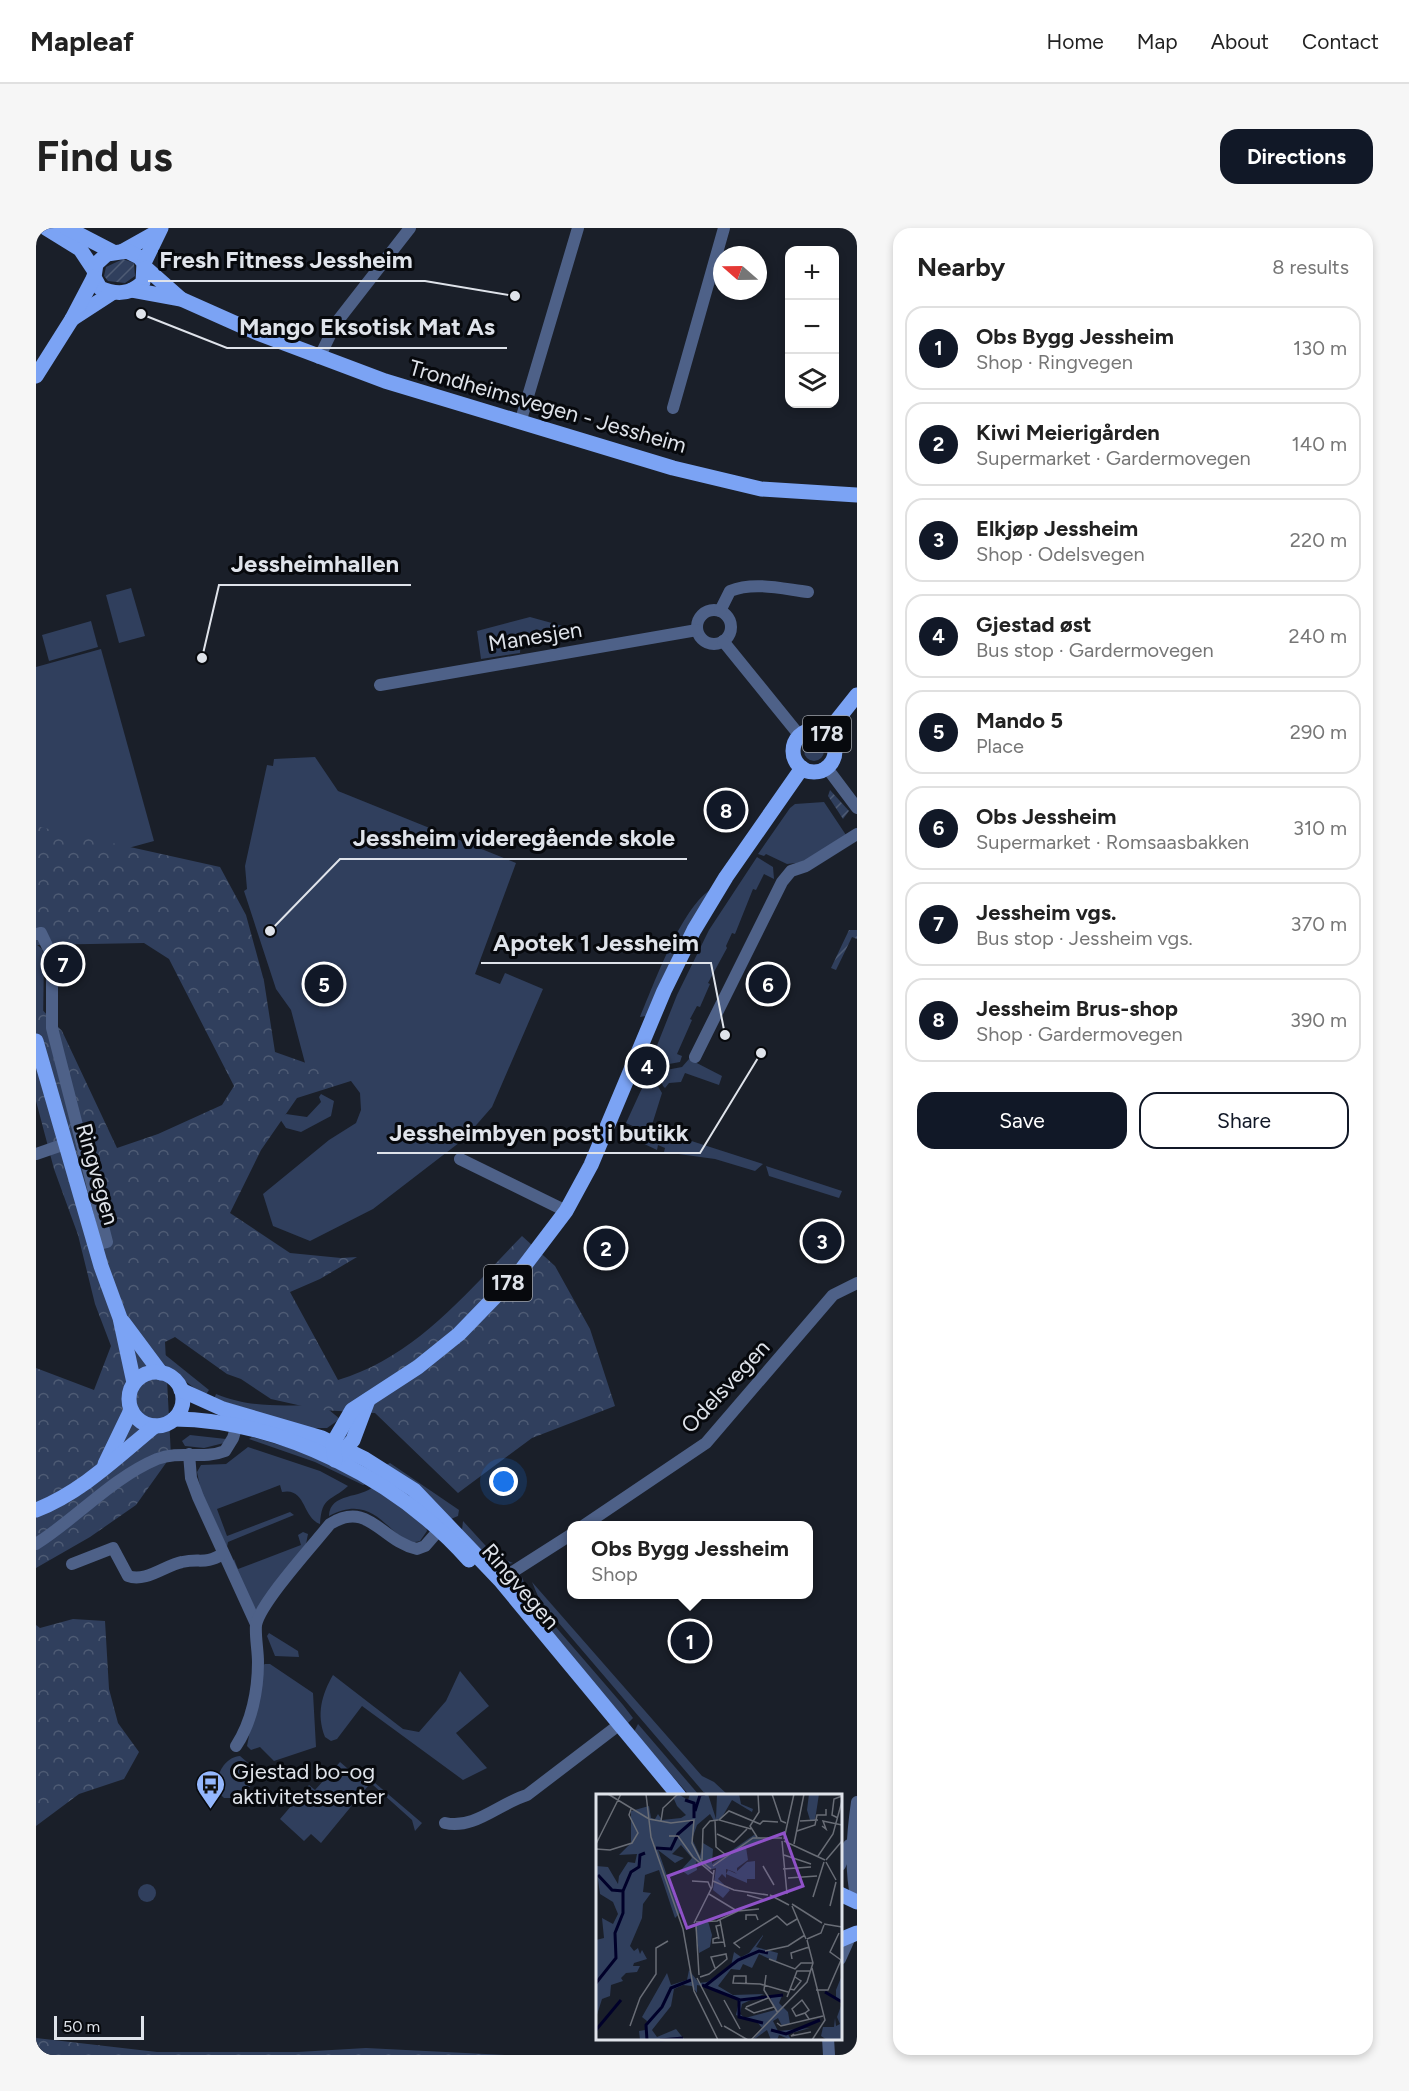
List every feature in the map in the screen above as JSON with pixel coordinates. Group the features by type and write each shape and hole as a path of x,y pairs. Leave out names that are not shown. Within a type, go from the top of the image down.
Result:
{"main road":[{"path":"46,228 80,249 100,288 112,292 132,290 143,282 145,265 159,230"},
{"path":"68,228 118,251 134,253 145,265"},
{"path":"36,376 72,319 100,258 159,230"},
{"name":"Trondheimsvegen - Jessheim","path":"145,265 181,299"},
{"name":"Trondheimsvegen - Jessheim","path":"132,290 181,299 319,358 520,423 673,468 761,489 853,492"},
{"path":"72,319 112,292"},
{"name":"178","path":"826,734 857,694"},
{"name":"178","path":"813,730 826,734 832,740 835,754 827,768 816,772 802,768 793,753 800,736 813,730"},
{"name":"178","path":"333,1443 352,1410 418,1367 459,1334 522,1269 566,1211 591,1165 664,991 694,930 726,877 802,768"},
{"name":"Ringvegen","path":"36,1041 65,1144 101,1243 134,1383"},
{"name":"Ringvegen","path":"120,1318 161,1373"},
{"path":"101,1471 131,1410 130,1392 134,1383 146,1374 161,1373 173,1379 181,1390 223,1408 238,1420"},
{"path":"174,1419 182,1406 181,1390"},
{"path":"335,1460 348,1450 368,1400"},
{"path":"131,1410 141,1422 155,1426"},
{"path":"36,1510 72,1493 155,1426 174,1419 238,1420"},
{"name":"Ringvegen","path":"238,1420 288,1426 333,1443 414,1490 458,1548 547,1649 571,1669"},
{"name":"Ringvegen","path":"238,1420 335,1460 390,1491 442,1527 500,1580 553,1642 571,1669 677,1794"},
{"path":"333,1443 335,1460"},
{"path":"842,1895 857,1902"}],"street":[{"path":"319,358 336,323 410,228"},
{"path":"520,423 578,228"},
{"path":"673,408 724,228"},
{"path":"720,611 730,591 738,587 757,586 808,592"},
{"path":"720,611 728,617 729,633 723,641 708,643 702,639 697,630 697,623 704,613 720,611"},
{"name":"Manesjen","path":"380,686 697,630"},
{"path":"723,641 800,736"},
{"path":"827,768 857,808"},
{"path":"695,1057 782,882 791,871 806,866 857,834"},
{"path":"38,933 52,956 52,1028 101,1243"},
{"path":"36,1154 65,1144"},
{"path":"460,1159 566,1211"},
{"name":"Odelsvegen","path":"591,1521 706,1443 833,1295 857,1283"},
{"path":"36,1544 73,1520 136,1470 162,1457 189,1454 210,1456 225,1451 238,1420"},
{"path":"189,1454 191,1478 256,1623 258,1664 253,1707 245,1730 236,1746"},
{"path":"256,1623 267,1605 330,1524 345,1515 365,1517 393,1539 417,1550 425,1546 442,1527"},
{"path":"500,1580 567,1537"},
{"path":"72,1564 113,1548 128,1576 140,1578 183,1561 209,1562 224,1554"},
{"path":"445,1823 466,1825 511,1800 527,1795 620,1724"},
{"path":"857,1802 851,1841 857,1902"},
{"path":"842,1861 851,1841"},
{"path":"842,1954 849,1937"},
{"path":"828,2040 829,2055"}],"green space":[{"path":"123,259 134,263 135,276 125,283 108,281 104,276 106,267"},
{"path":"131,588 145,636 119,643 106,595"},
{"path":"530,617 570,628 521,636 520,653 481,659 477,631"},
{"path":"91,621 98,647 49,661 42,635"},
{"path":"101,649 154,841 40,872 36,859 36,667"},
{"path":"814,741 821,744 824,751 821,758 814,761 807,758 804,751 807,744"},
{"path":"315,757 338,791 516,863 475,974 500,984 505,973 543,989 492,1107 464,1139 373,1209 310,1241 273,1226 263,1194 329,1140 356,1123 361,1110 360,1093 351,1081 341,1076 309,1078 291,1010 276,989 244,891 247,889 245,866 267,765 273,766 274,759"},
{"path":"830,790 849,811 843,819 828,796"},
{"path":"824,802 846,835 805,862 787,864 766,854 764,856 758,854 795,804"},
{"path":"36,818 40,827 220,867 246,915 264,981 275,1052 354,1080 297,1098 261,1150 230,1213 290,1253 341,1258 357,1257 320,1279 290,1292 338,1380 366,1370 392,1356 416,1339 460,1300 522,1236 555,1266 590,1329 615,1406 532,1438 458,1493 375,1413 320,1410 271,1399 241,1379 227,1374 175,1337 165,1342 171,1456 136,1505 90,1537 36,1568 36,1368 94,1390 111,1346 95,1304 78,1235 54,1169 36,1101 36,1003 62,1031 117,1148 158,1134 222,1105 234,1086 169,959 144,943 36,945"},
{"path":"757,857 773,867 774,879 764,874 756,890 753,889 735,934 732,933 727,948 708,983 710,984 700,1007 697,1006 690,1019 692,1020 677,1054 682,1056 680,1062 669,1064 656,1056 656,1048 677,995 709,930"},
{"path":"710,890 646,1016 640,1017 669,948 689,913"},
{"path":"849,930 857,930 857,939 852,937 836,970 831,968"},
{"path":"36,944 42,949 44,956 43,1025 36,1020"},
{"path":"689,1059 722,1076 719,1085 685,1073 681,1082 669,1083 665,1088 661,1081 666,1070 682,1067"},
{"path":"654,1062 660,1067 656,1083 662,1093 651,1128 763,1164 755,1171 715,1159 664,1152 665,1148 658,1145 657,1150 634,1139 637,1128 626,1123"},
{"path":"321,1094 334,1101 331,1116 301,1132 286,1128 280,1119 286,1114 307,1117 321,1102 319,1097"},
{"path":"766,1166 842,1191 839,1198 769,1176"},
{"path":"158,1349 209,1390 205,1396 161,1363"},
{"path":"216,1394 256,1404 323,1405 340,1419 327,1428 311,1428 214,1399"},
{"path":"190,1435 226,1439 224,1443 204,1448 185,1446 182,1441"},
{"path":"252,1437 307,1453 367,1484 363,1485 315,1462 249,1439"},
{"path":"248,1447 320,1471 348,1486 325,1503 320,1524 310,1515 296,1494 282,1492 280,1485 217,1509 227,1536 290,1512 294,1515 228,1542 227,1547 201,1491 197,1472 201,1465 226,1464"},
{"path":"390,1463 459,1510 458,1516 451,1519 386,1465"},
{"path":"374,1486 425,1524 427,1531 420,1541 410,1541 401,1537 373,1514 361,1509 346,1509 329,1516 331,1508 340,1499 362,1493"},
{"path":"463,1521 495,1556 513,1563 498,1562 484,1554 462,1530"},
{"path":"303,1532 308,1534 306,1544 254,1613 234,1559 238,1569 301,1545 298,1535"},
{"path":"522,1577 529,1596 633,1718 628,1723 520,1596"},
{"path":"532,1582 702,1776 714,1782 727,1794 705,1794 540,1601"},
{"path":"73,1619 105,1621 109,1689 118,1723 139,1752 124,1779 79,1794 36,1826 36,1625 40,1628"},
{"path":"269,1633 298,1651 299,1657 275,1656 267,1636"},
{"path":"265,1664 270,1664 313,1693 316,1747 274,1761 260,1747 251,1750 247,1746"},
{"path":"460,1671 489,1706 456,1733 487,1768 463,1780 362,1706 337,1739 331,1741 325,1737 321,1720 322,1704 333,1675 403,1729 419,1732 446,1701"},
{"path":"638,1724 698,1794 688,1794 634,1732"},
{"path":"240,1756 255,1769 255,1781 239,1798 224,1798 218,1786 220,1772 228,1761"},
{"path":"340,1762 368,1786 321,1843 311,1834 304,1841 280,1819 309,1785 315,1790"},
{"path":"375,1783 422,1823 415,1831 412,1820 373,1785"},
{"path":"147,1884 153,1887 156,1893 153,1899 147,1902 141,1899 138,1893 141,1887"},
{"path":"36,2038 157,2052 298,2052 366,2048 505,2055 36,2055"}],"place":[{"name":"Fresh Fitness Jessheim","path":"515,296"},
{"name":"Mango Eksotisk Mat As","path":"141,314"},
{"name":"Jessheimhallen","path":"202,658"},
{"name":"Jessheim Brus-shop","path":"726,810"},
{"name":"Jessheim videregående skole","path":"270,931"},
{"name":"Jessheim vgs.","path":"63,964"},
{"name":"Mando 5","path":"324,984"},
{"name":"Obs Jessheim","path":"768,984"},
{"name":"Apotek 1 Jessheim","path":"725,1035"},
{"name":"Jessheimbyen post i butikk","path":"761,1053"},
{"name":"Gjestad øst","path":"647,1066"},
{"name":"Elkjøp Jessheim","path":"822,1241"},
{"name":"Kiwi Meierigården","path":"606,1248"},
{"name":"Obs Bygg Jessheim","path":"690,1641"},
{"name":"Gjestad bo-og aktivitetssenter","path":"211,1810"}]}
